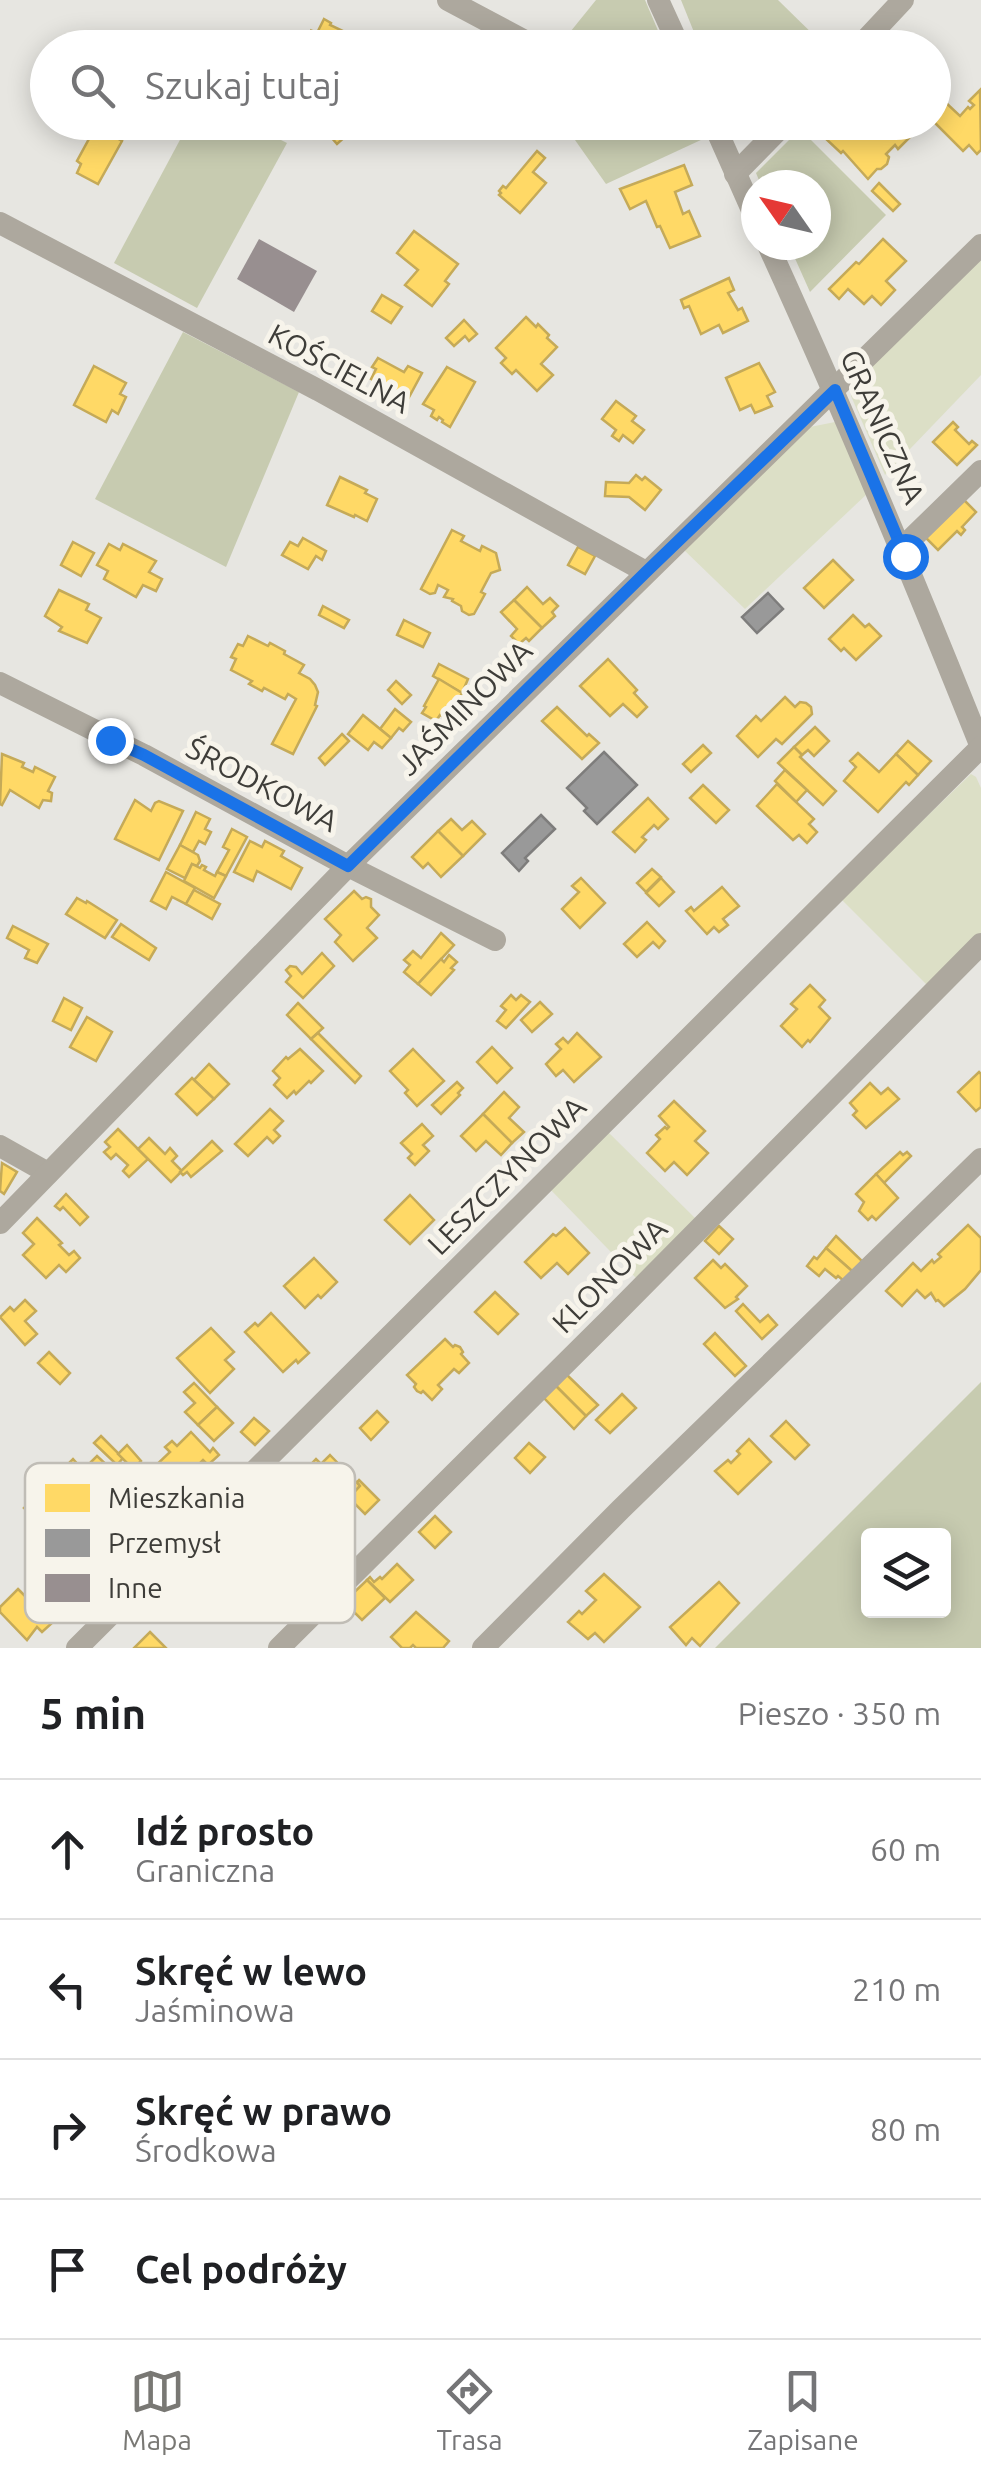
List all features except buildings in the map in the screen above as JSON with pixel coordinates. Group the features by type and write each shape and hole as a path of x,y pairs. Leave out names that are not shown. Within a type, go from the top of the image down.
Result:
{"street":[{"path":"448,0 504,30"},
{"path":"658,0 672,30"},
{"path":"875,30 903,0"},
{"path":"721,140 741,187"},
{"path":"735,174 768,140"},
{"name":"KOŚCIELNA","path":"0,223 318,390 646,572"},
{"name":"JAŚMINOWA","path":"0,1223 348,866 981,245"},
{"name":"GRANICZNA","path":"775,260 902,548 981,747"},
{"path":"902,548 981,472"},
{"name":"ŚRODKOWA","path":"0,683 495,940"},
{"name":"LESZCZYNOWA","path":"262,1463 981,747"},
{"name":"KLONOWA","path":"355,1573 981,944"},
{"path":"0,1146 48,1173"},
{"path":"483,1648 981,1159"},
{"name":"LESZCZYNOWA","path":"76,1648 101,1623"},
{"name":"KLONOWA","path":"280,1648 305,1623"}],"green space":[{"path":"596,0 645,0 658,30 572,30"},
{"path":"681,0 778,0 809,30 693,30"},
{"path":"180,140 287,143 197,308 114,263"},
{"path":"575,140 701,140 606,184"},
{"path":"789,140 811,140 886,215 810,292 796,260 831,260 831,170 759,170"},
{"path":"981,255 981,375 885,475 851,396 851,383"},
{"path":"183,332 299,392 226,567 95,499"},
{"path":"835,422 868,493 745,609 683,549 810,427"},
{"path":"971,774 981,788 981,933 927,985 841,899"},
{"path":"608,1132 697,1220 638,1280 550,1189"},
{"path":"981,1382 981,1648 715,1648"}],"route":[{"path":"110,740 348,866 835,390 905,556"}]}
